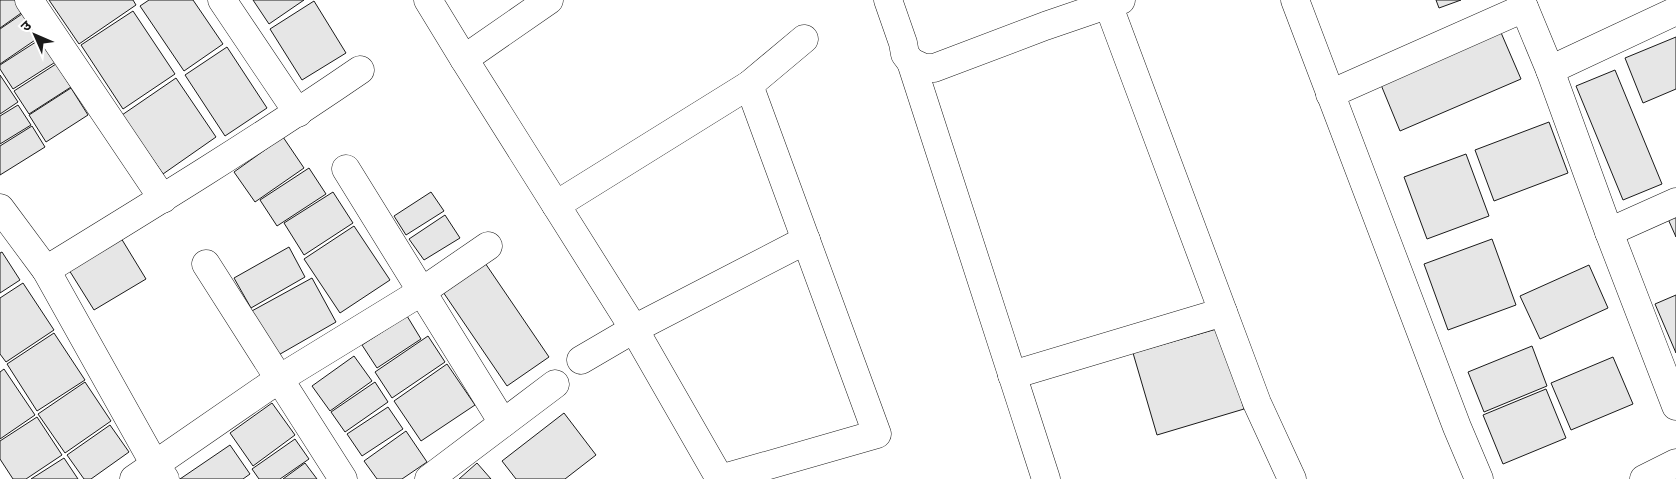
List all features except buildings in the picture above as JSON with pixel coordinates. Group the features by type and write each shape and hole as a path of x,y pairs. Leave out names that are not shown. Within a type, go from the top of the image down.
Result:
{"street":[{"path":"29,0 163,199"},
{"path":"222,0 298,113"},
{"path":"428,0 634,329 720,479 877,434 749,85"},
{"path":"464,59 549,0"},
{"path":"888,0 905,54 911,62 1046,479"},
{"path":"1295,0 1457,426 1479,479"},
{"path":"911,62 924,68 934,68 1104,3 1257,403 1292,479"},
{"path":"1330,94 1522,4 1550,70 1609,232 1676,406"},
{"path":"1550,70 1676,12"},
{"path":"556,205 749,85 804,39"},
{"path":"46,270 163,199 298,113 360,70"},
{"path":"346,169 503,423"},
{"path":"1609,232 1676,202"},
{"path":"0,208 46,270 151,474 280,379 421,292 488,246"},
{"path":"581,360 634,329 806,240"},
{"path":"206,264 343,479"},
{"path":"1012,374 1223,312"},
{"path":"429,479 555,384"},
{"path":"1644,479 1676,463"}]}
